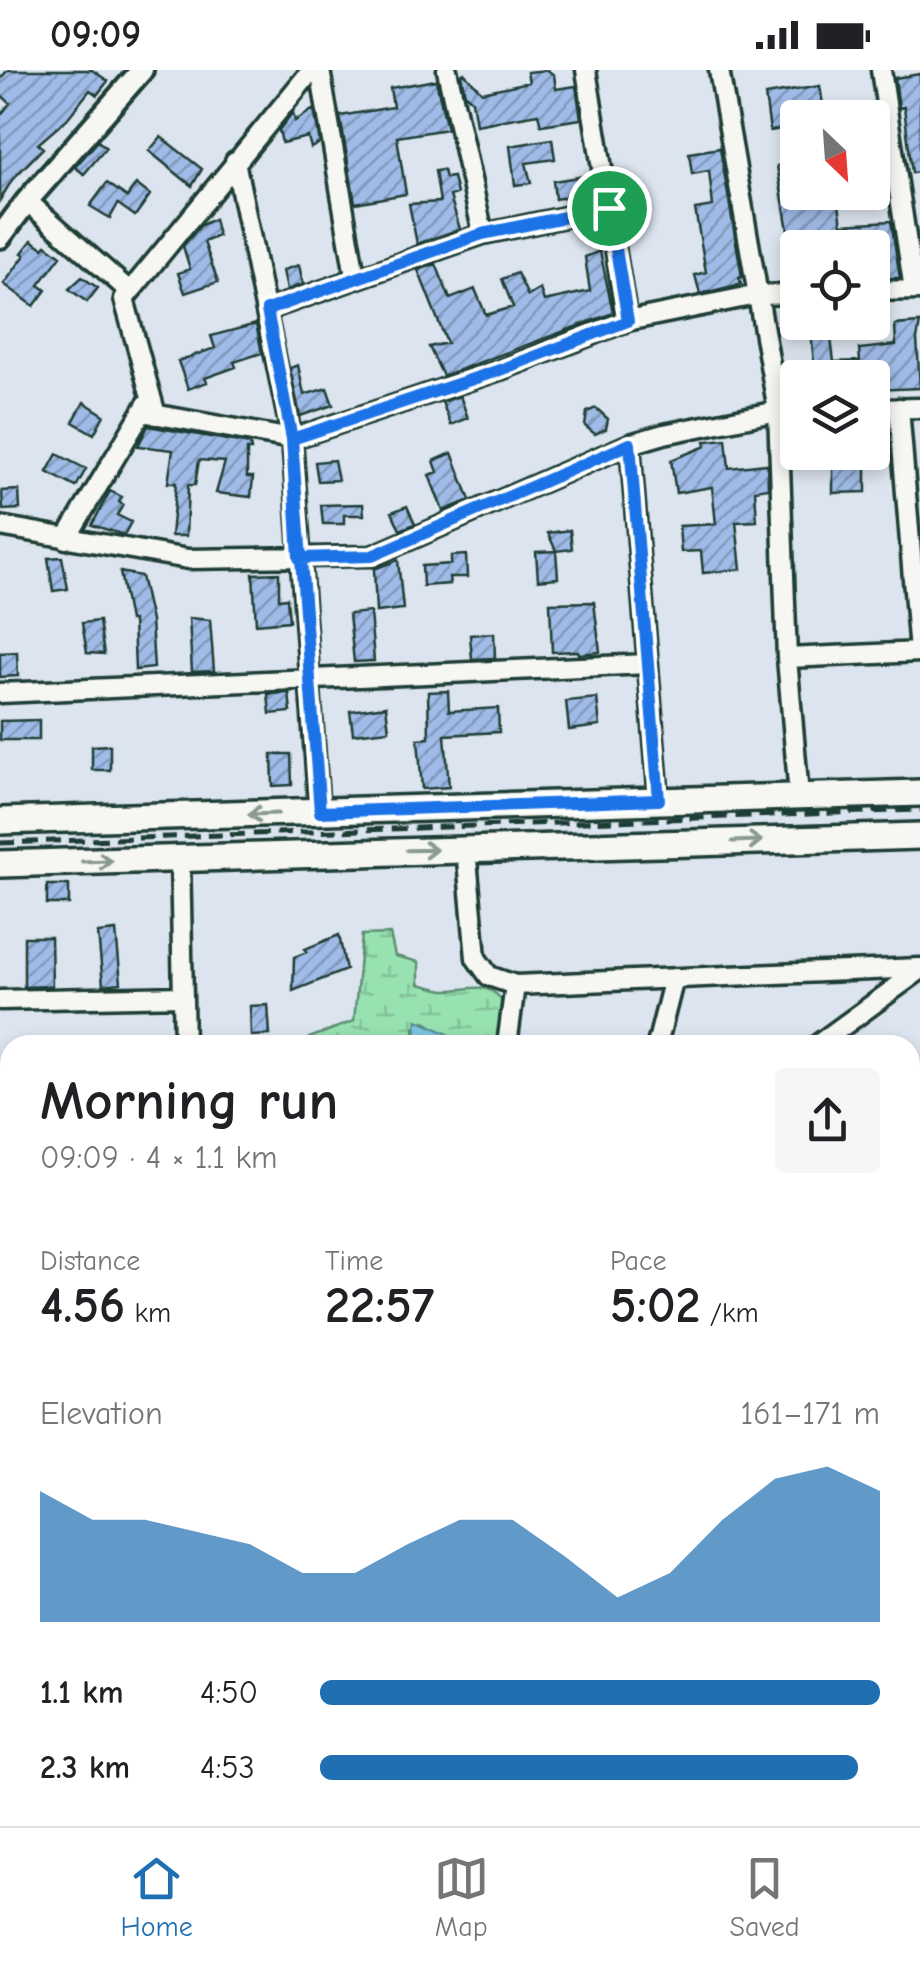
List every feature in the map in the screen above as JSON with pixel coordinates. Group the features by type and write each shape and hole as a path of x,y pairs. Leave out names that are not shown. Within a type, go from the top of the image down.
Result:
{"main road":[{"path":"0,821 920,793"},
{"path":"0,864 920,836"}],"street":[{"path":"0,237 27,200 142,70"},
{"path":"66,538 150,409 124,299 128,290 312,70"},
{"path":"320,70 355,276"},
{"path":"448,70 482,234"},
{"path":"586,70 628,321"},
{"path":"720,70 756,295 780,382"},
{"path":"881,70 917,290 890,291"},
{"path":"235,161 292,439 320,812"},
{"path":"27,200 128,290"},
{"path":"267,310 482,234 609,208"},
{"path":"150,409 292,439 500,370 628,321 756,295 780,294"},
{"path":"890,408 920,408"},
{"path":"787,658 919,652 898,408"},
{"path":"0,526 188,559 372,556 630,444 780,412"},
{"path":"630,444 659,800"},
{"path":"788,470 787,658 799,796"},
{"path":"0,693 648,664"},
{"path":"466,849 476,958 489,976 515,984 920,969"},
{"path":"180,858 184,1035"},
{"path":"831,1035 920,969"},
{"path":"660,1035 674,978"},
{"path":"508,1035 515,984"},
{"path":"0,1000 183,996"}],"green space":[{"path":"390,934 395,956 419,962 419,984 445,990 482,988 495,993 501,999 500,1035 445,1035 424,1021 414,1028 414,1035 317,1035 354,1021 362,935"}],"water":[{"path":"417,1020 448,1035 416,1035"}],"building":[{"path":"8,70 92,70 108,81 97,95 90,90 67,119 38,144 43,148 12,180 0,200 0,116 10,103 0,94 0,79"},
{"path":"547,70 554,75 556,89 576,86 581,119 541,125 538,114 476,125 472,100 465,94 461,75 464,73 482,92 529,82 527,72"},
{"path":"920,74 920,172 912,173 904,107 899,108 895,78"},
{"path":"436,80 447,129 397,137 406,194 355,203 340,116 393,107 390,88"},
{"path":"820,86 822,100 780,100 780,129 770,131 765,95"},
{"path":"314,109 320,143 311,148 308,137 282,143 279,130 293,112 295,121"},
{"path":"161,137 202,169 192,186 149,151"},
{"path":"552,139 555,159 526,163 531,183 515,185 510,146"},
{"path":"98,141 106,148 84,174 75,167"},
{"path":"720,148 742,277 741,284 700,294 695,275 706,272 695,209 713,206 709,171 692,174 689,153"},
{"path":"443,170 445,178 453,177 457,194 450,196 460,229 417,244 409,204 440,202 435,171"},
{"path":"591,175 593,192 555,199 553,181"},
{"path":"107,183 127,197 136,184 150,195 135,216 118,204 110,218 90,206"},
{"path":"785,210 840,210 842,224 891,221 900,278 890,278 890,230 788,230"},
{"path":"214,219 218,236 204,242 218,282 185,293 178,273 190,269 183,246 201,225"},
{"path":"32,240 61,256 39,285 46,290 34,306 4,284"},
{"path":"600,251 613,313 443,376 429,347 447,343 418,270 436,264 450,299 475,289 486,315 513,307 502,279 517,273 528,296 540,289 544,301 590,291 585,257"},
{"path":"299,265 303,284 287,290 283,270"},
{"path":"82,277 98,288 87,302 69,289"},
{"path":"920,323 920,388 890,389 890,360 860,360 859,349 896,345 895,325"},
{"path":"256,324 262,353 234,362 236,367 188,389 178,361 215,348 211,336"},
{"path":"812,340 831,340 834,360 814,360"},
{"path":"298,365 304,395 327,388 333,405 300,416 290,368"},
{"path":"460,396 468,418 451,425 442,402"},
{"path":"84,402 104,415 94,434 73,422"},
{"path":"596,408 608,419 606,429 595,434 585,426 587,412"},
{"path":"148,426 250,444 247,477 253,477 251,497 216,493 225,462 199,460 195,485 188,485 186,536 171,536 176,483 168,483 173,450 138,446"},
{"path":"726,439 729,468 767,464 768,488 755,490 757,521 736,522 741,569 703,573 701,551 681,552 679,526 716,524 712,487 676,493 671,460 706,446 705,441"},
{"path":"452,453 470,500 443,511 429,475 438,472 434,461"},
{"path":"57,454 86,469 76,487 47,472"},
{"path":"334,460 338,480 318,481 315,462"},
{"path":"833,470 866,470 866,492 833,493"},
{"path":"19,490 20,509 3,510 2,491"},
{"path":"110,491 122,497 119,502 123,505 117,515 131,522 124,535 92,525"},
{"path":"363,504 364,515 344,515 344,524 323,524 321,505"},
{"path":"407,506 415,524 400,530 392,512"},
{"path":"570,530 572,549 556,551 548,533"},
{"path":"556,551 558,578 538,580 536,552"},
{"path":"466,555 467,577 449,577 450,584 423,586 422,566 451,564 451,556"},
{"path":"62,557 68,589 53,591 48,558"},
{"path":"398,560 403,609 376,612 374,569"},
{"path":"120,572 141,576 151,621 154,668 135,670 133,621 129,621"},
{"path":"279,573 279,599 287,598 289,621 256,624 253,574"},
{"path":"594,602 600,652 552,652 550,603"},
{"path":"370,612 374,661 354,662 349,614"},
{"path":"189,618 210,620 214,671 192,672"},
{"path":"99,621 104,654 87,653 82,623"},
{"path":"494,633 495,658 472,659 470,635"},
{"path":"17,652 18,676 0,677 0,653"},
{"path":"448,691 449,711 498,708 499,732 445,735 449,787 422,789 418,739 429,738 428,692"},
{"path":"289,693 291,712 270,714 268,694"},
{"path":"597,698 600,726 569,730 566,701"},
{"path":"386,706 389,730 353,734 350,711"},
{"path":"39,720 39,740 0,740 0,721"},
{"path":"110,745 110,770 92,770 92,746"},
{"path":"272,754 291,754 292,785 273,786"},
{"path":"47,885 69,885 69,904 47,904"},
{"path":"116,931 121,983 103,985 98,933"},
{"path":"339,935 346,970 293,991 294,957"},
{"path":"24,937 51,937 52,986 24,987"},
{"path":"268,1005 270,1035 251,1035 250,1006"}],"railway":[{"path":"0,843 920,810"}],"route":[{"path":"609,208 482,234 267,310 292,439 299,558 320,812 659,800 630,444 372,556 299,558 292,439 500,370 628,321 609,208"}]}
